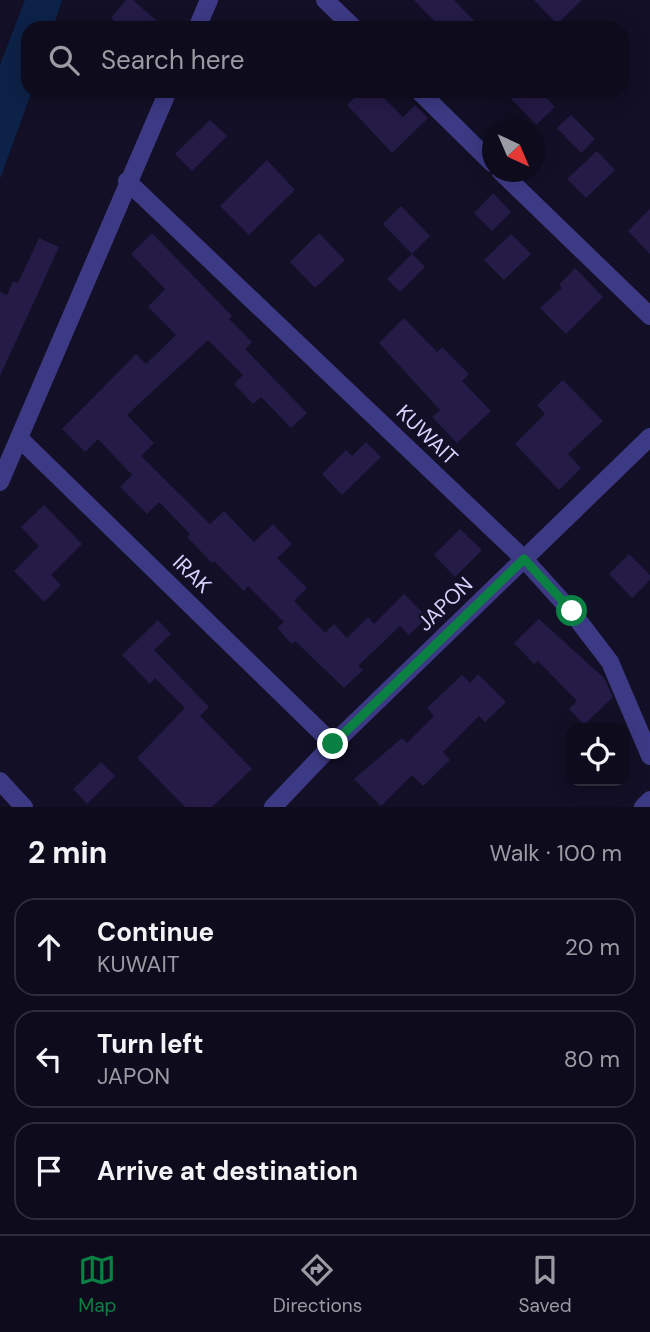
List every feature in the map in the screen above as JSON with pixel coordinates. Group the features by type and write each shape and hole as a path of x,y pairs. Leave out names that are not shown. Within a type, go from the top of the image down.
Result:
{"street":[{"path":"200,21 209,0"},
{"path":"326,0 347,21"},
{"path":"0,482 165,98"},
{"path":"426,98 482,153"},
{"name":"KUWAIT","path":"127,181 524,559 572,611 610,662 650,756"},
{"path":"511,182 650,316"},
{"name":"JAPON","path":"273,807 333,744 650,437"},
{"name":"IRAK","path":"19,438 333,744"},
{"path":"0,781 24,807"},
{"path":"643,807 650,800"}],"water":[{"path":"25,0 62,0 55,21 21,21 21,98 29,98 0,179 0,65"}],"building":[{"path":"126,0 133,0 157,21 115,21 111,18"},
{"path":"414,0 454,0 474,21 434,21"},
{"path":"534,0 582,0 560,21 554,21"},
{"path":"354,98 384,98 403,117 415,105 428,118 392,153 347,105"},
{"path":"511,98 547,98 555,107 542,119 530,119"},
{"path":"571,115 595,139 581,153 557,128"},
{"path":"210,120 227,136 192,171 175,154"},
{"path":"597,151 615,170 586,198 567,179"},
{"path":"267,160 295,190 249,235 220,206"},
{"path":"493,193 511,212 492,231 474,213"},
{"path":"401,206 430,236 412,254 383,224"},
{"path":"650,209 650,254 628,231"},
{"path":"152,233 232,316 229,319 252,342 245,349 307,413 291,428 261,397 253,404 234,384 243,375 208,340 127,415 154,443 141,456 210,524 224,511 254,542 273,524 292,544 277,558 307,588 294,601 325,633 334,624 347,638 368,617 374,624 404,594 427,617 409,635 400,626 358,666 363,670 344,688 295,641 292,644 277,628 284,622 248,586 244,591 214,561 212,563 187,537 190,534 159,502 147,514 120,487 132,475 98,439 85,452 62,429 136,354 146,364 176,335 148,307 165,289 131,254"},
{"path":"319,233 345,260 315,288 290,262"},
{"path":"511,234 531,254 504,280 484,260"},
{"path":"39,238 59,247 0,376 0,292 7,295 13,281 18,283"},
{"path":"412,254 425,267 400,292 387,279"},
{"path":"575,268 603,297 566,334 540,308 562,288 559,285"},
{"path":"404,318 437,352 442,347 469,374 462,381 491,411 457,443 432,417 440,410 379,343"},
{"path":"563,380 603,421 568,454 581,468 559,490 515,444 545,414 537,405"},
{"path":"366,442 381,457 342,495 322,474 346,450 352,456"},
{"path":"44,505 82,544 51,575 61,585 44,602 14,571 39,546 21,527"},
{"path":"460,529 482,550 455,577 434,555"},
{"path":"629,554 650,575 650,580 632,598 609,574"},
{"path":"539,619 604,678 613,697 586,723 582,723 569,709 577,701 538,661 534,664 514,643"},
{"path":"158,620 171,634 154,650 209,707 200,716 252,769 212,807 185,807 137,758 185,708 155,678 150,684 122,655"},
{"path":"478,674 506,702 485,722 479,716 443,752 450,760 423,786 412,775 381,806 354,779 402,738 407,743 434,716 427,708 462,675 470,683"},
{"path":"101,762 115,776 87,804 73,789"}],"route":[{"path":"333,744 524,559 572,611"}]}
